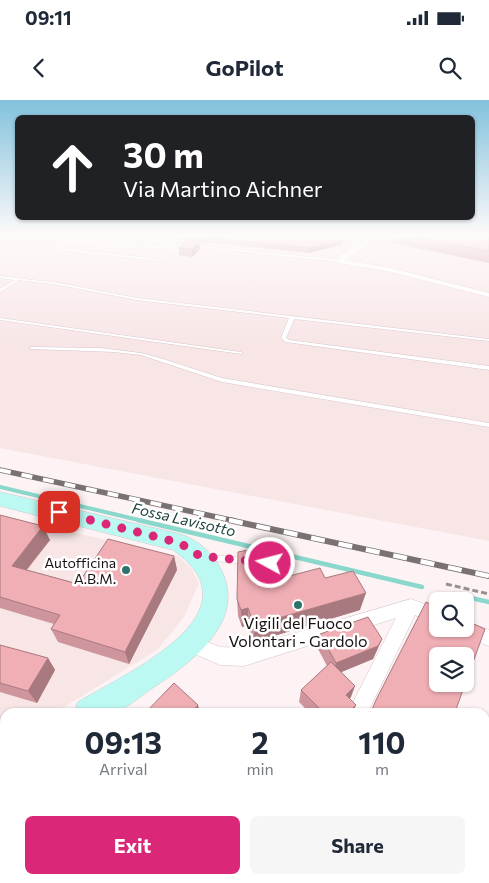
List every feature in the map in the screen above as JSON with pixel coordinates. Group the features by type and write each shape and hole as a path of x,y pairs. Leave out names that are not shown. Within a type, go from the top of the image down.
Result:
{"street":[{"path":"405,274 489,295"},
{"path":"0,499 180,543 200,556 215,579 216,593 205,627 192,644 164,666 95,708"},
{"path":"192,644 220,656 244,657 411,606 429,613"},
{"path":"360,708 411,606"},
{"path":"474,632 489,638"}],"lane":[{"path":"0,277 137,299 489,340"},
{"path":"0,291 19,279"},
{"path":"292,316 283,338 288,341 489,368"},
{"path":"0,319 241,353"},
{"path":"32,348 119,351 141,354 222,380 489,425"},
{"path":"200,556 286,565"}],"path":[{"path":"446,584 489,594"}],"shaded area":[{"path":"0,274 489,274 489,541 0,448"},
{"path":"0,516 178,556 191,568 199,583 184,617 157,650 63,708 0,708"}],"building":[{"path":"0,515 43,526 12,566 78,584 108,539 174,556 125,652 51,629 60,615 0,597"},
{"path":"253,549 266,582 320,568 325,578 353,571 366,593 254,625 248,608 241,610 237,599 238,552"},
{"path":"426,602 429,604 429,637 474,637 474,624 485,629 474,659 474,647 429,647 429,692 462,692 456,708 373,708"},
{"path":"368,617 382,639 378,646 336,663 320,634"},
{"path":"0,645 48,658 28,691 0,683"},
{"path":"331,662 355,686 346,695 356,705 353,708 319,708 301,690"},
{"path":"174,683 198,705 195,708 150,708"}],"waterway":[{"name":"Fossa Lavisotto","path":"0,487 143,521"},
{"name":"Fossa Lavisotto","path":"138,520 422,587"},
{"name":"Fossa Lavisotto","path":"474,599 489,602"}],"railway":[{"path":"0,470 235,521"},
{"path":"229,520 489,576"}],"place":[{"name":"Autofficina A.B.M.","path":"126,570"},
{"name":"Vigili del Fuoco Volontari - Gardolo","path":"298,605"}],"route":[{"path":"59,512 180,543 200,556 270,563"}]}
